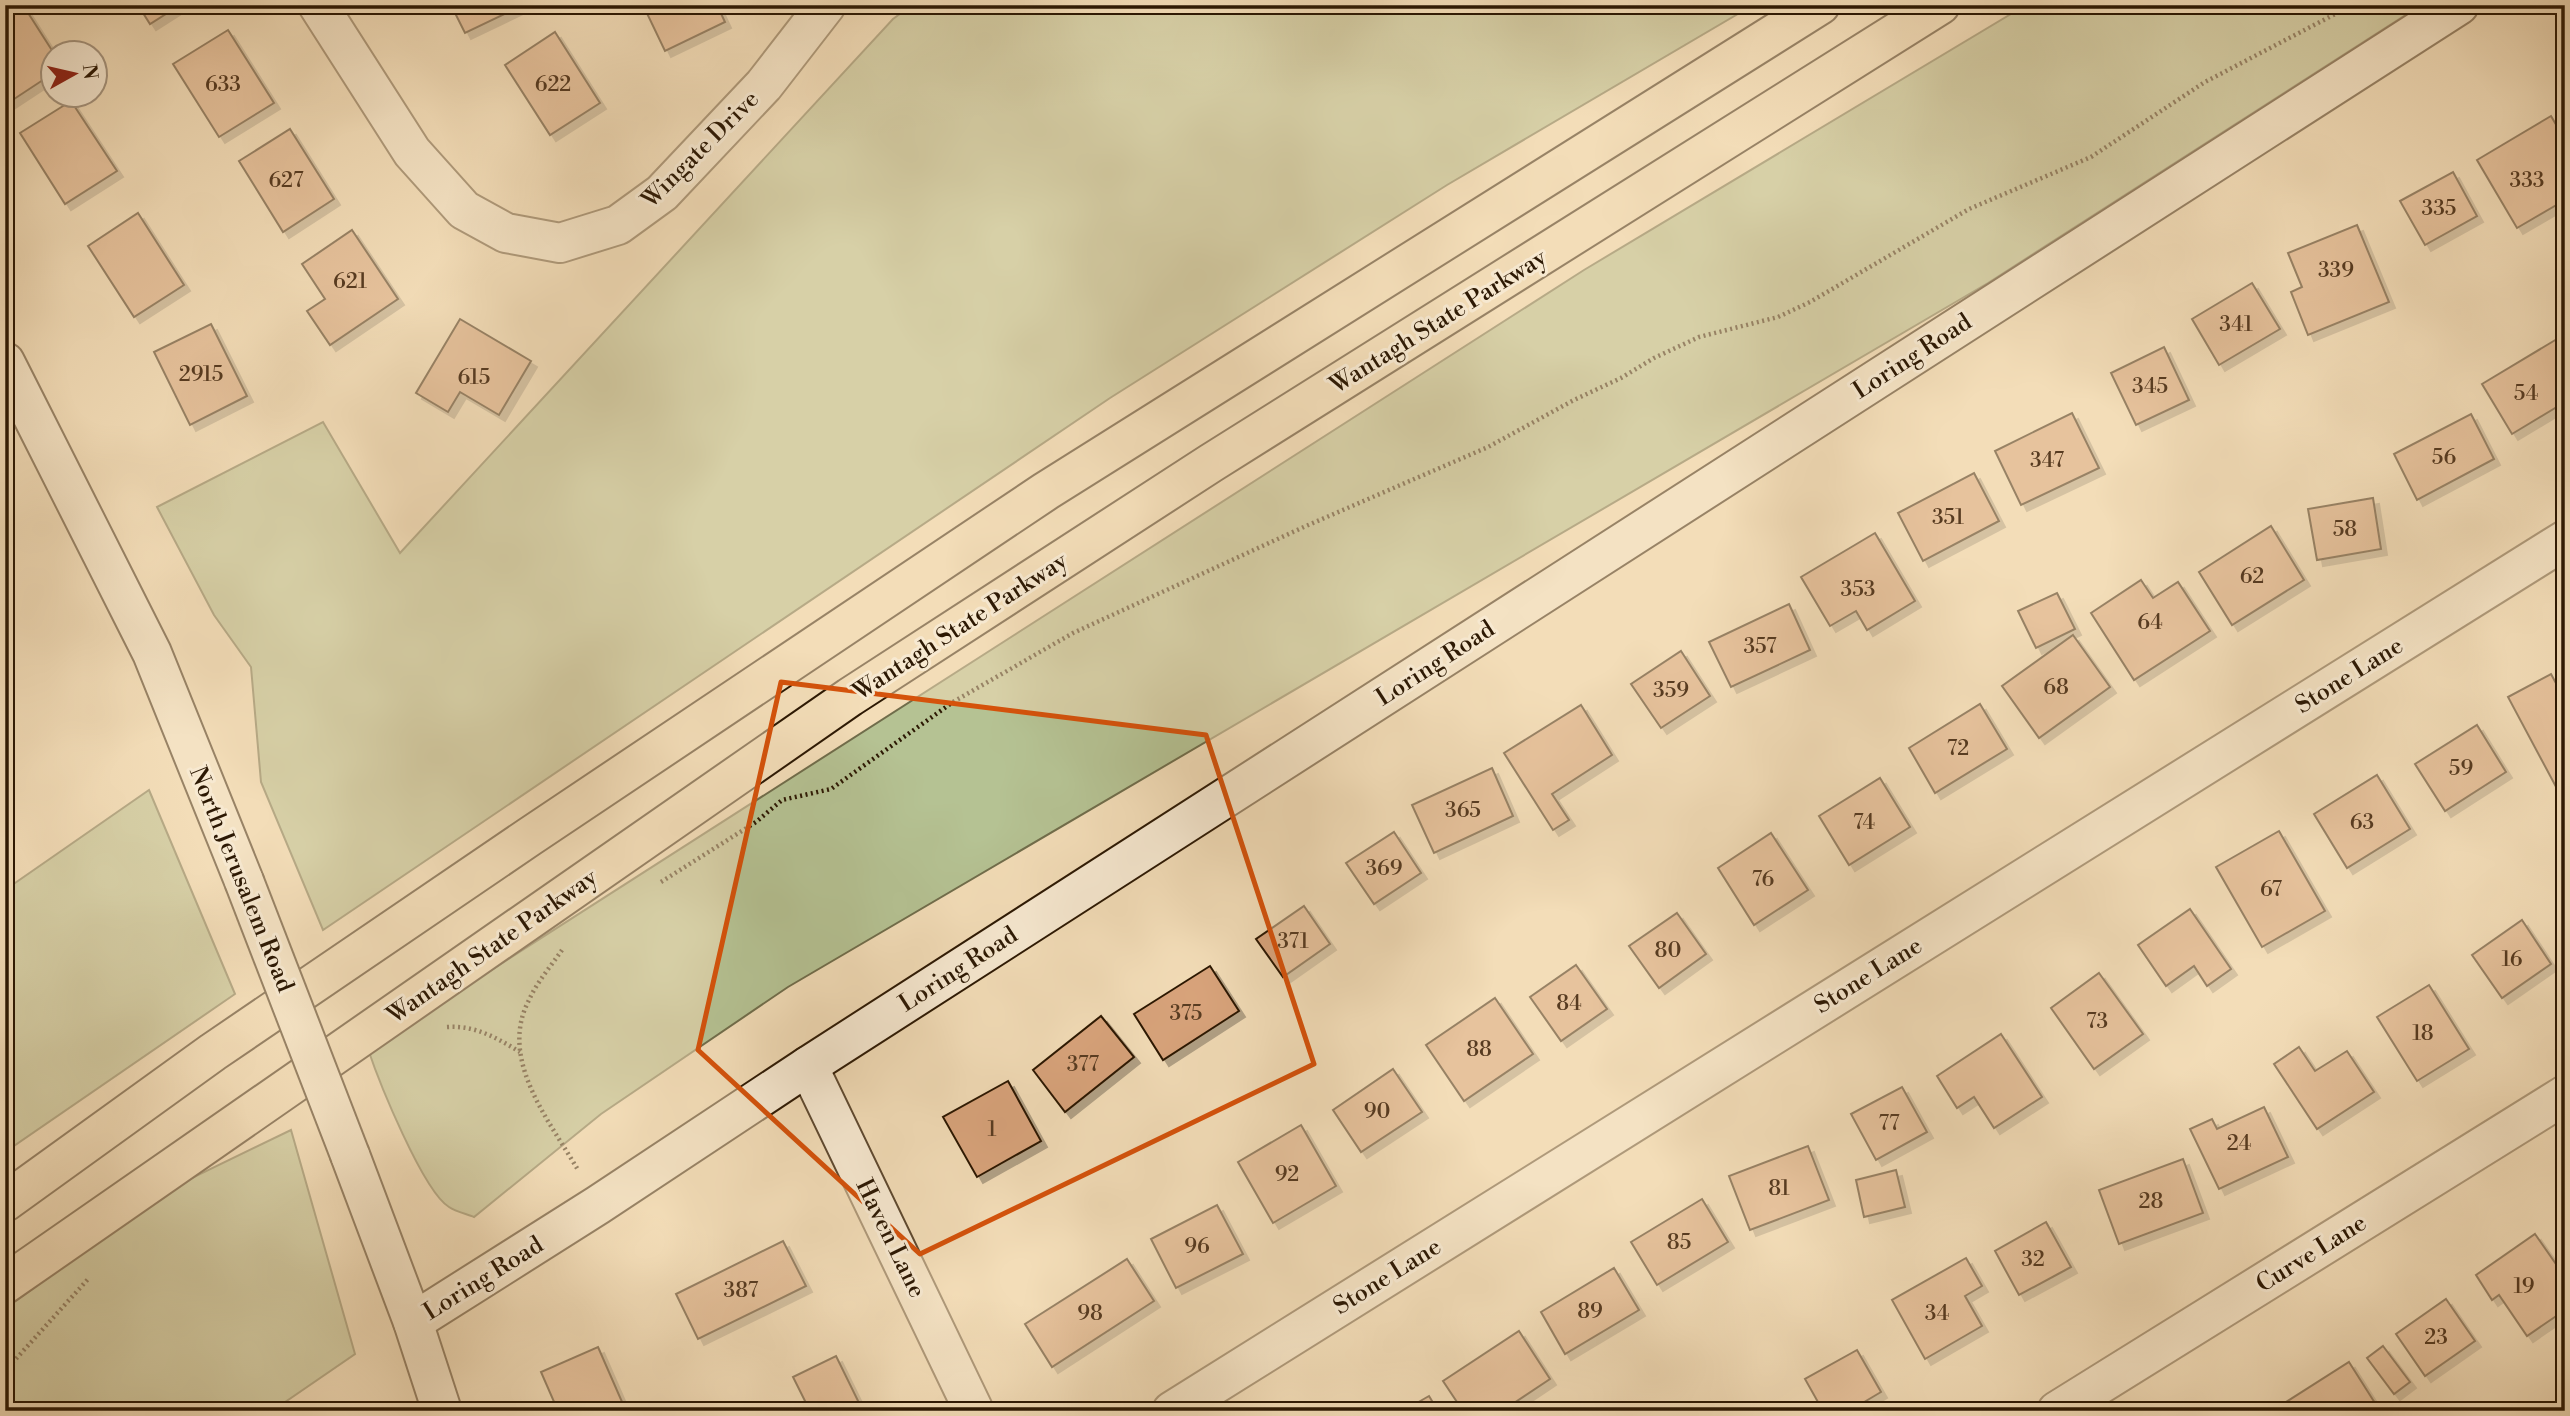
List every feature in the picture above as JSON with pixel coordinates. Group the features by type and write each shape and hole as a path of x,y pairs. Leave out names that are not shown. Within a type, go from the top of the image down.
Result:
{"highway":[{"path":"5,1202 224,1044 540,829 1035,499 1820,5"},
{"name":"Wantagh State Parkway","path":"5,1284 850,697 1211,463 1940,5"}],"street":[{"name":"Wingate Drive","path":"318,5 412,152 464,210 506,233 560,243 618,225 662,193 764,85 826,5"},
{"name":"Loring Road","path":"413,1322 2459,5"},
{"name":"North Jerusalem Road","path":"5,362 152,653 350,1155 413,1322 442,1411"},
{"name":"Stone Lane","path":"1172,1411 2565,540"},
{"name":"Haven Lane","path":"808,1066 974,1411"},
{"name":"Curve Lane","path":"2057,1411 2565,1095"}],"path":[{"path":"660,883 756,822 782,800 831,789 953,702 1073,633 1306,526 1488,447 1654,358 1699,337 1778,317 1810,302 1969,209 2091,156 2205,82 2348,5"},
{"path":"564,947 527,1002 518,1039 524,1077 598,1205"}],"highlighted area":[{"path":"781,682 1206,735 1314,1064 920,1254 698,1050"}],"green space":[{"path":"912,5 1753,5 1447,185 1110,398 323,930 261,782 251,667 214,615 157,507 323,422 400,553 893,19"},
{"path":"2026,5 2421,5 1988,283 788,987 601,1114 474,1217 452,1209 439,1197 403,1134 368,1049 1584,270"},
{"path":"149,790 235,994 5,1152 5,890"},
{"path":"291,1130 355,1354 272,1411 5,1411 5,1309 167,1190"}],"building":[{"path":"23,5 44,38 38,38 38,83 5,105 5,7"},
{"path":"138,5 180,5 150,24"},
{"path":"451,5 523,5 465,33"},
{"path":"643,5 717,5 725,22 665,51"},
{"path":"228,30 274,103 219,137 173,64"},
{"path":"555,32 600,103 550,135 505,65"},
{"path":"60,108 76,108 117,171 65,204 20,133"},
{"path":"2551,116 2565,140 2565,200 2517,228 2477,160"},
{"path":"290,129 334,199 283,232 239,161"},
{"path":"2453,172 2477,216 2425,245 2400,201"},
{"path":"138,213 184,285 134,317 88,246"},
{"path":"2357,225 2389,302 2308,335 2291,292 2302,287 2288,253"},
{"path":"352,230 398,299 330,345 307,311 325,299 302,264"},
{"path":"2252,283 2280,329 2219,365 2192,319"},
{"path":"460,319 531,361 499,415 460,392 448,412 416,393"},
{"path":"211,324 247,396 190,425 154,352"},
{"path":"2557,339 2565,351 2565,402 2512,434 2482,384"},
{"path":"2164,347 2189,400 2136,425 2111,373"},
{"path":"2072,413 2099,468 2021,505 1995,451"},
{"path":"2471,414 2494,459 2417,500 2394,454"},
{"path":"1974,473 1999,521 1923,561 1898,513"},
{"path":"2373,498 2381,549 2317,560 2308,509"},
{"path":"2271,526 2304,580 2232,625 2199,572"},
{"path":"1875,533 1915,601 1867,630 1856,611 1830,626 1801,577"},
{"path":"2141,580 2153,598 2178,582 2210,631 2134,680 2091,613"},
{"path":"2057,593 2075,629 2036,648 2018,611"},
{"path":"1789,604 1810,650 1731,687 1709,642"},
{"path":"2073,635 2110,687 2039,738 2002,686"},
{"path":"1681,651 1710,696 1661,728 1631,684"},
{"path":"2551,674 2565,700 2565,797 2562,798 2508,697"},
{"path":"1980,704 2007,749 1935,793 1909,748"},
{"path":"1581,705 1612,755 1552,794 1569,820 1553,830 1504,753"},
{"path":"2477,725 2506,772 2445,811 2415,764"},
{"path":"1492,768 1513,816 1434,853 1412,805"},
{"path":"2377,775 2410,829 2347,868 2314,814"},
{"path":"1880,778 1910,827 1849,865 1819,816"},
{"path":"2279,831 2325,911 2262,947 2216,867"},
{"path":"1394,832 1421,873 1374,904 1346,863"},
{"path":"1771,833 1808,890 1754,925 1718,868"},
{"path":"1304,906 1330,944 1283,977 1256,939"},
{"path":"2190,909 2231,969 2207,986 2194,966 2166,986 2138,945"},
{"path":"1677,913 1706,954 1659,988 1629,946"},
{"path":"2522,920 2551,964 2502,998 2472,955"},
{"path":"1576,965 1607,1009 1561,1041 1530,997"},
{"path":"1210,966 1239,1011 1163,1060 1134,1014"},
{"path":"2099,973 2143,1034 2094,1069 2051,1008"},
{"path":"2429,985 2469,1049 2417,1081 2377,1017"},
{"path":"1495,998 1533,1054 1464,1101 1426,1045"},
{"path":"1101,1016 1134,1057 1065,1112 1033,1070"},
{"path":"2001,1034 2042,1097 1994,1128 1974,1097 1957,1108 1937,1076"},
{"path":"2299,1047 2315,1071 2347,1051 2374,1092 2317,1129 2274,1064"},
{"path":"1393,1069 1422,1112 1361,1152 1333,1110"},
{"path":"1008,1081 1041,1141 977,1177 943,1117"},
{"path":"1902,1087 1927,1132 1876,1160 1851,1114"},
{"path":"2264,1107 2288,1157 2219,1189 2190,1129 2212,1119 2217,1129"},
{"path":"1301,1125 1336,1186 1273,1223 1238,1162"},
{"path":"1808,1146 1829,1200 1750,1230 1729,1176"},
{"path":"2183,1159 2203,1213 2119,1244 2099,1190"},
{"path":"1896,1170 1905,1207 1864,1217 1856,1180"},
{"path":"1702,1199 1728,1242 1657,1285 1631,1242"},
{"path":"1217,1205 1243,1254 1176,1288 1151,1239"},
{"path":"2046,1222 2071,1267 2019,1295 1995,1251"},
{"path":"2535,1234 2565,1277 2565,1310 2527,1336 2499,1295 2492,1300 2476,1275"},
{"path":"783,1241 806,1286 698,1339 676,1294"},
{"path":"1966,1258 1982,1286 1965,1296 1982,1326 1925,1359 1892,1300"},
{"path":"1127,1259 1154,1301 1052,1367 1025,1324"},
{"path":"1614,1268 1639,1310 1565,1354 1541,1312"},
{"path":"2446,1299 2475,1341 2425,1376 2396,1334"},
{"path":"1519,1331 1550,1379 1502,1411 1463,1411 1443,1381"},
{"path":"2383,1346 2410,1382 2394,1394 2367,1358"},
{"path":"598,1347 626,1411 558,1411 541,1372"},
{"path":"1857,1350 1881,1392 1849,1411 1823,1411 1805,1379"},
{"path":"836,1356 862,1409 810,1411 793,1377"},
{"path":"2349,1362 2380,1411 2276,1411 2275,1409"},
{"path":"1429,1396 1438,1411 1403,1411"}]}
